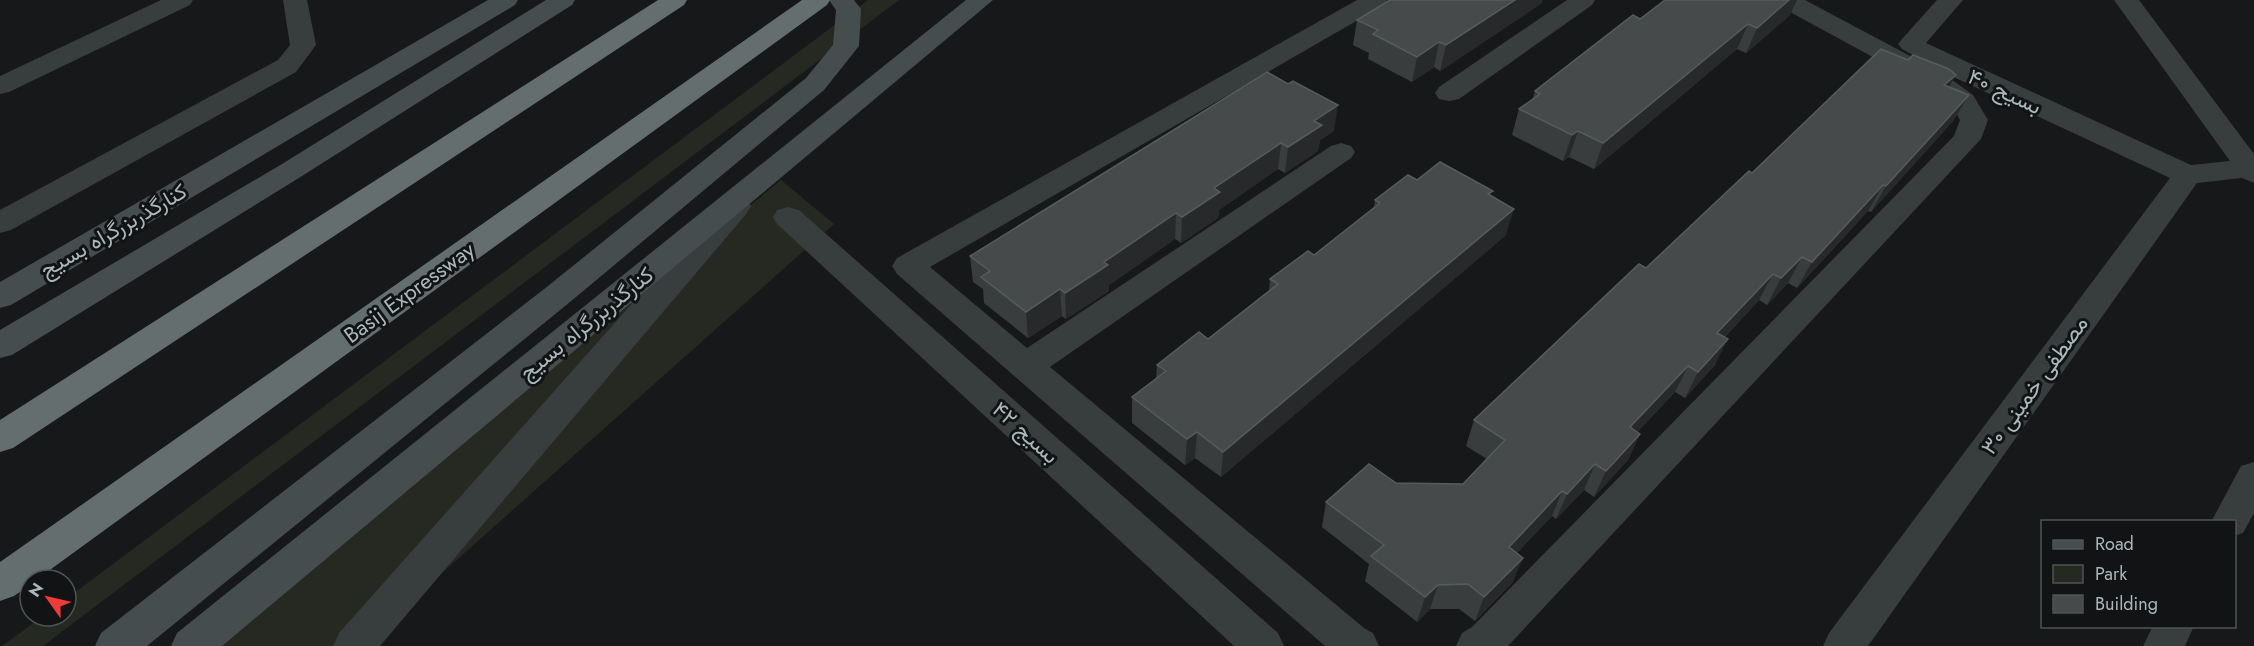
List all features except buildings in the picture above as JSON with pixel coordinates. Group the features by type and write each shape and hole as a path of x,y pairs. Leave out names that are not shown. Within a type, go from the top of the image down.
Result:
{"highway":[{"path":"0,438 675,0"},
{"name":"Basij Expressway","path":"0,584 818,0"}],"main road":[{"name":"کنارگذربزرگراه بسیج","path":"0,297 506,0"},
{"path":"0,346 292,170 563,0"},
{"path":"116,646 559,294 815,84 846,46 849,9 841,0"},
{"name":"کنارگذربزرگراه بسیج","path":"192,646 981,0"}],"street":[{"path":"0,86 181,0"},
{"path":"0,223 286,66 303,45 295,0"},
{"path":"1359,646 1349,641 908,266 1375,0"},
{"path":"1449,93 1583,0"},
{"path":"1477,646 1487,640 1967,139 1974,120 1963,101 1944,87 1785,0"},
{"name":"بسیج ۴۰","path":"1824,0 1956,68 2188,175"},
{"path":"1911,44 1951,0"},
{"path":"2126,0 2252,171"},
{"path":"1026,366 1341,152"},
{"path":"2188,175 2252,171"},
{"name":"مصطفی خمینی ۳۰","path":"1844,646 2188,175"},
{"path":"354,646 753,187"},
{"name":"بسیج ۴۲","path":"788,217 1249,642"},
{"path":"2231,520 2254,477"},
{"path":"2164,646 2173,628"}],"green space":[{"path":"868,0 899,0 78,620 78,590"},
{"path":"781,180 834,224 360,646 216,646"},
{"path":"27,628 67,628 43,646 2,646"}]}
